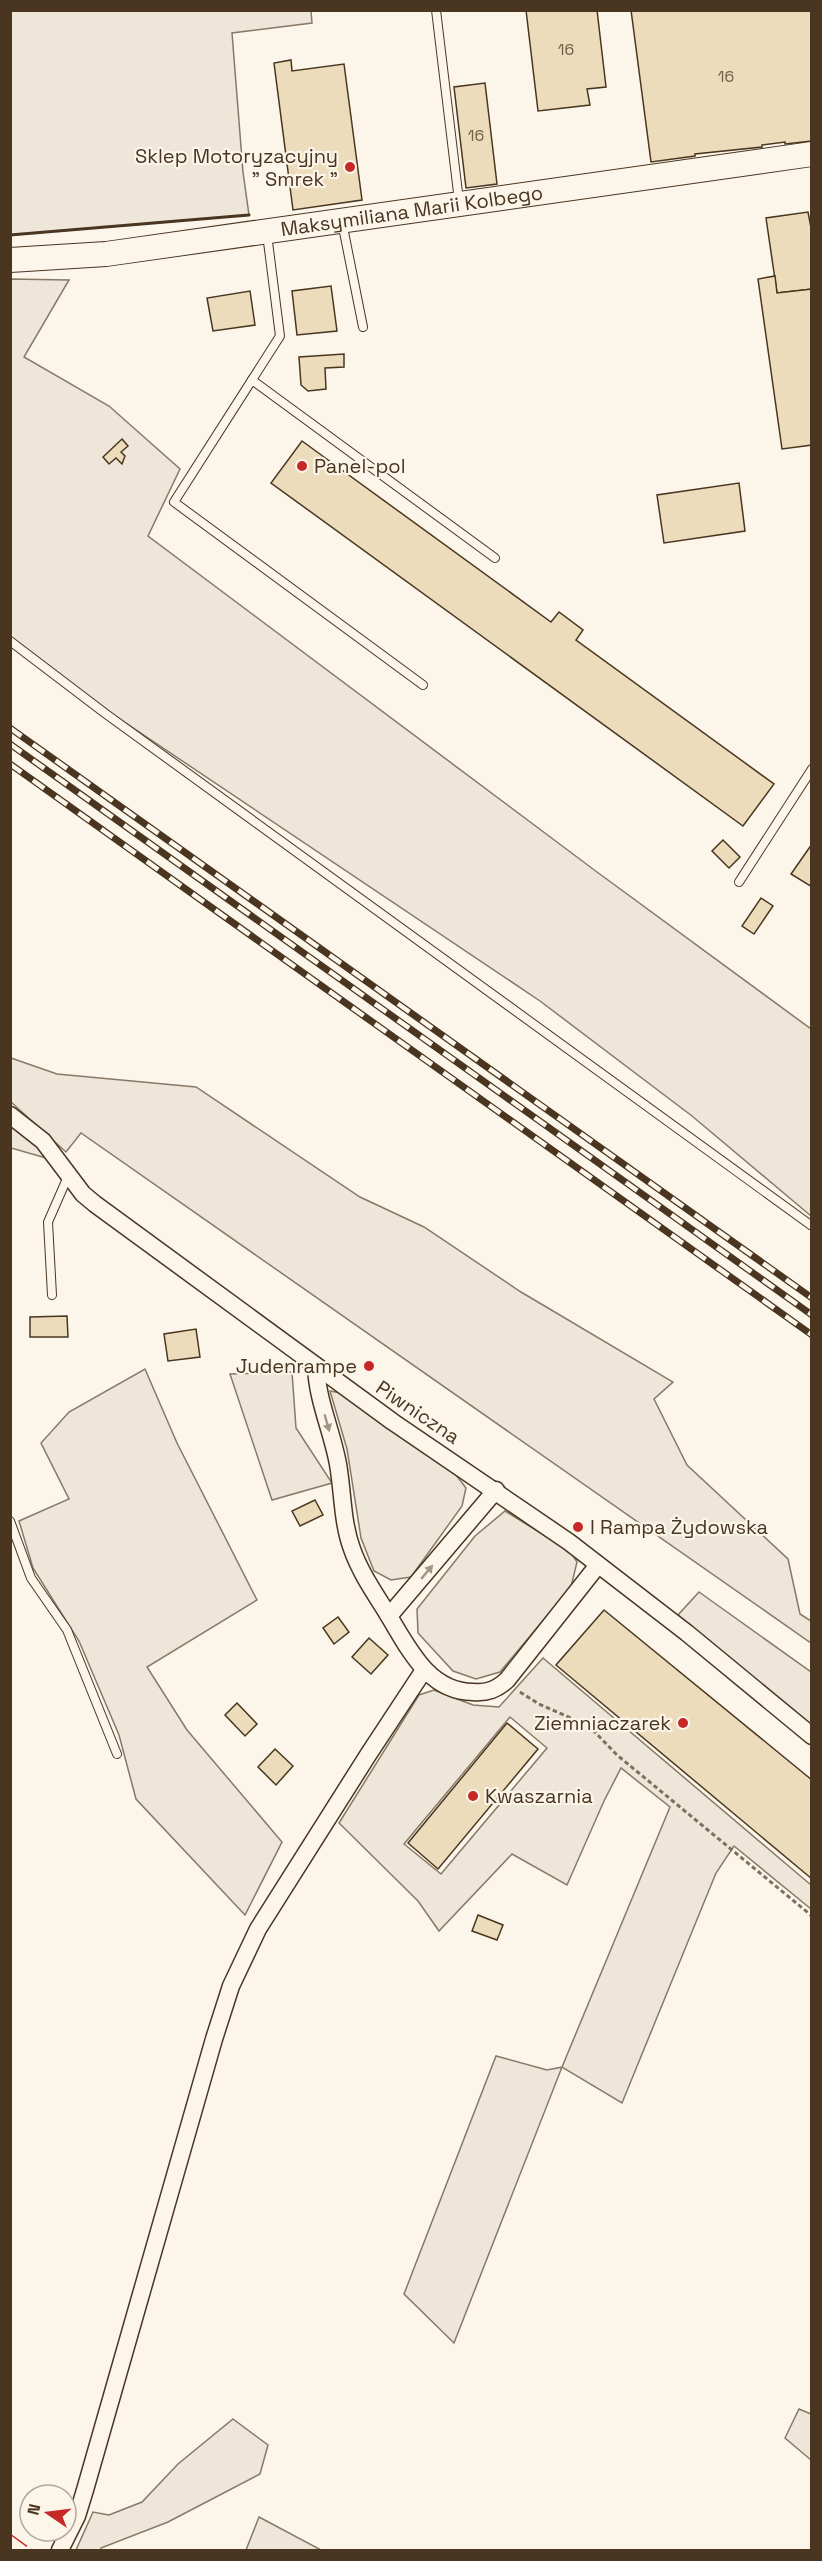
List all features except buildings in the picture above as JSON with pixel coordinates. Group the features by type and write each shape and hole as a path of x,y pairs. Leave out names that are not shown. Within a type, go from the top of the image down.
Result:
{"street":[{"name":"Maksymiliana Marii Kolbego","path":"10,260 106,254 812,154"},
{"name":"Piwniczna","path":"10,1115 43,1142 83,1194 95,1204 393,1422 496,1490 598,1565 812,1736"},
{"path":"316,1366 320,1398 338,1464 346,1532 358,1567 424,1670 441,1684 461,1691 489,1691 507,1680 598,1565"},
{"path":"389,1616 496,1490"},
{"path":"60,2550 77,2516 85,2490 231,1986 258,1929 424,1670"}],"lane":[{"path":"436,10 460,204"},
{"path":"342,220 363,327"},
{"path":"267,231 280,336 174,502 423,685"},
{"path":"252,380 495,558"},
{"path":"10,641 106,714 812,1226"},
{"path":"739,882 812,769"},
{"path":"52,1295 48,1222 69,1174"},
{"path":"10,1521 31,1578 67,1630 117,1754"}],"path":[{"path":"507,1680 539,1704 589,1726 616,1755 812,1916"}],"shaded area":[{"path":"11,10 311,11 312,23 232,33 243,172 249,215 11,235"},
{"path":"10,279 69,280 24,357 109,406 180,469 148,536 811,1029 811,1216 692,1116 540,1001 11,646"},
{"path":"11,1058 57,1074 196,1087 360,1197 424,1227 521,1292 673,1382 654,1399 687,1465 788,1559 800,1614 811,1621 811,1643 81,1133 66,1152 11,1102"},
{"path":"10,1123 53,1160 11,1148"},
{"path":"145,1369 177,1443 257,1600 147,1667 187,1730 282,1842 245,1915 136,1799 119,1735 79,1641 33,1568 19,1521 69,1499 41,1443 69,1412"},
{"path":"292,1372 296,1428 332,1483 272,1500 230,1374"},
{"path":"330,1391 341,1393 450,1467 466,1488 462,1506 411,1577 391,1580 374,1571 361,1538 347,1449"},
{"path":"505,1511 570,1551 577,1562 571,1587 500,1672 476,1679 453,1671 418,1633 417,1609 475,1536"},
{"path":"699,1592 811,1672 811,1725 678,1615"},
{"path":"543,1658 811,1885 811,1909 734,1846 716,1873 622,2103 562,2067 670,1807 621,1768 567,1885 512,1854 439,1931 418,1901 339,1823 419,1695 434,1690 473,1705 499,1707","holes":["510,1717 547,1748 441,1874 404,1844"]},
{"path":"496,2056 547,2070 562,2067 454,2343 404,2294"},
{"path":"799,2409 811,2414 811,2460 785,2438"},
{"path":"233,2419 268,2445 260,2474 168,2522 101,2548 101,2550 76,2550 93,2512 109,2515 142,2502 178,2464"},
{"path":"259,2517 321,2550 246,2550"}],"railway":[{"path":"10,728 812,1298"},
{"path":"10,744 812,1315"},
{"path":"10,764 812,1335"}],"wall":[{"path":"10,235 249,215"}],"power":[{"path":"10,2534 32,2550"}],"place":[{"name":"Sklep Motoryzacyjny \" Smrek \"","path":"350,167"},
{"name":"Panel-pol","path":"302,466"},
{"name":"Judenrampe","path":"369,1366"},
{"name":"I Rampa Żydowska","path":"578,1527"},
{"name":"Ziemniaczarek","path":"683,1723"},
{"name":"Kwaszarnia","path":"473,1796"}]}
